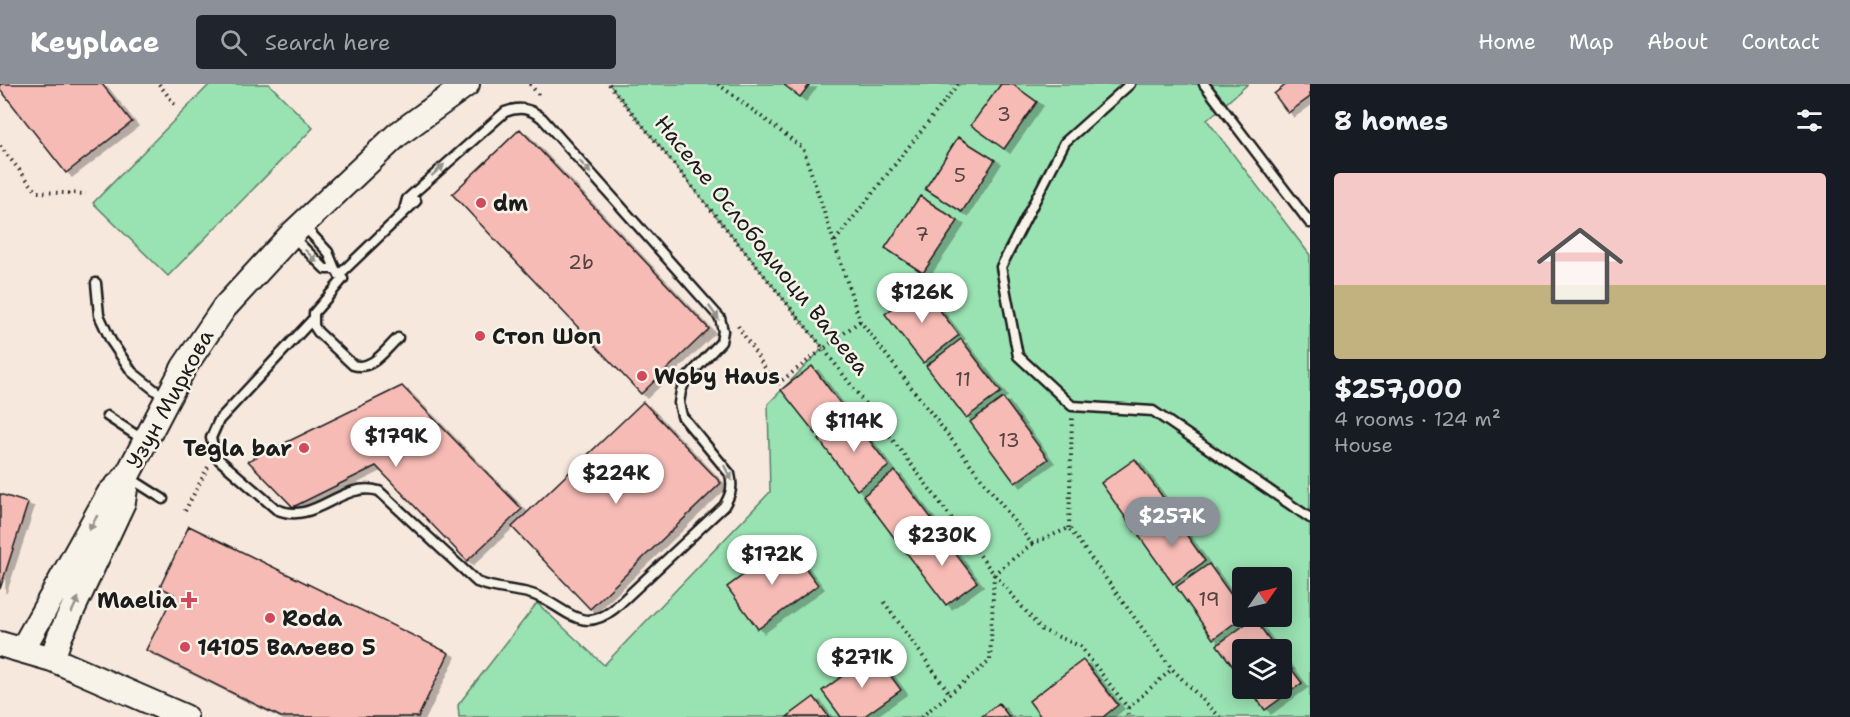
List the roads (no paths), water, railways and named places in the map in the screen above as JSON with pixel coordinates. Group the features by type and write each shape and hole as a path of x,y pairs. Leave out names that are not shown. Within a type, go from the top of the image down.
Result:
{"street":[{"name":"Узун Миркова","path":"11,647 109,494 127,476 166,399 208,329 247,281 397,135 467,84"},
{"path":"52,659 60,636 123,502 127,476"},
{"path":"11,647 52,659 185,717"}],"lane":[{"path":"1130,84 1065,142 1001,267 1018,356 1072,405 1153,411 1310,518"},
{"path":"1204,84 1309,220"},
{"path":"297,230 328,252 337,272 343,279 317,308 312,320 219,420 211,438 216,457 276,509 285,513 304,513 358,489 369,488 379,491 477,582 491,588 530,593 581,620 592,621 603,618 724,506 731,495 733,484 730,474 682,416 679,403 686,379 721,342 723,331 720,318 542,118 525,108 514,108 505,112 407,200 403,214"},
{"path":"337,272 416,201"},
{"path":"297,230 325,269 337,272"},
{"path":"96,283 99,315 111,341 132,372 166,399"},
{"path":"312,320 318,332 352,365 359,367 371,364 398,338"},
{"path":"107,416 145,441"},
{"path":"127,476 163,500"}],"place":[{"name":"dm","path":"481,203"},
{"name":"Стоп Шоп","path":"480,336"},
{"name":"Woby Haus","path":"642,376"},
{"name":"Tegla bar","path":"304,448"},
{"name":"Maelia","path":"189,600"},
{"name":"Roda","path":"270,618"},
{"name":"14105 Ваљево 5","path":"185,647"}]}
